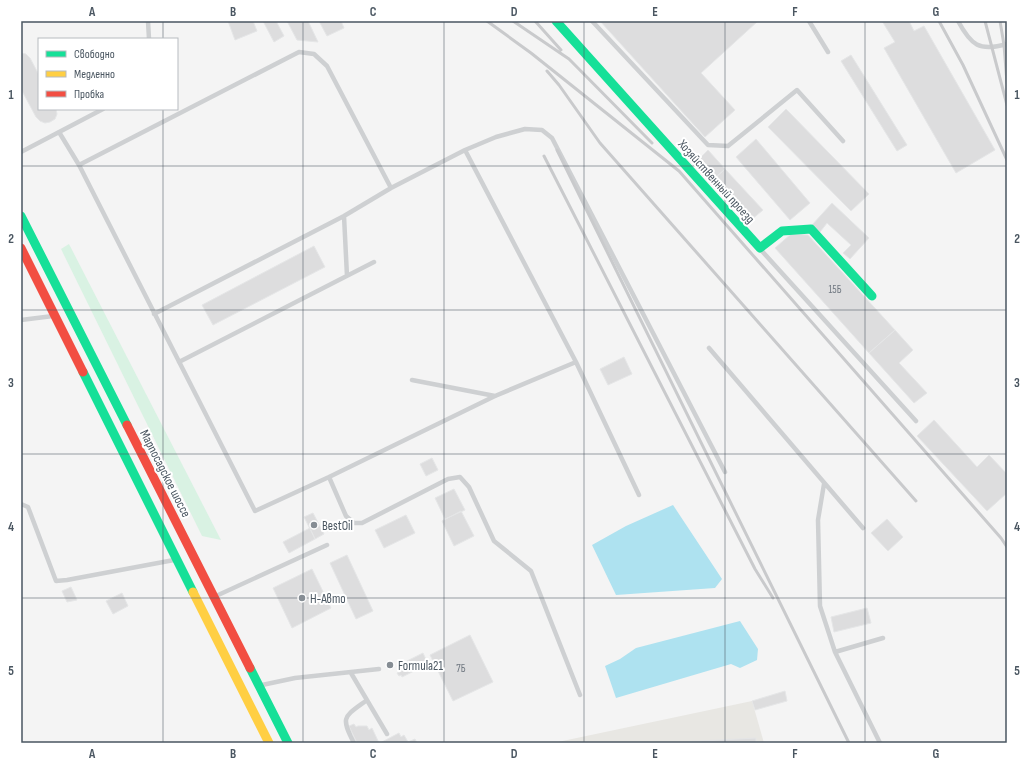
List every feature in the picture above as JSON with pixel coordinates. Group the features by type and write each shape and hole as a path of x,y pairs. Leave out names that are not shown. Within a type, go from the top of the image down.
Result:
{"main road":[{"name":"Хозяйственный проезд","path":"556,21 760,248"},
{"name":"Марпосадское шоссе","path":"21,216 288,743"},
{"path":"760,248 782,231 811,229 872,296"},
{"path":"21,248 270,743"},
{"path":"261,724 264,743"}],"lane":[{"path":"148,21 149,38"},
{"path":"592,21 708,145 728,146 797,90 843,141"},
{"path":"809,21 828,52"},
{"path":"958,21 967,37 977,46 992,48 1007,44"},
{"path":"80,165 299,52 314,54 327,66 391,188"},
{"path":"21,152 101,110"},
{"path":"154,314 344,216 391,188 465,150 496,137 524,129 542,130 552,138 725,472"},
{"path":"59,132 80,165 254,511 329,477 496,396 576,362"},
{"path":"465,150 576,362 639,495"},
{"path":"344,216 347,276"},
{"path":"760,248 916,420"},
{"path":"179,362 374,262"},
{"path":"21,320 56,315"},
{"path":"709,348 863,528"},
{"path":"412,380 496,396"},
{"path":"329,477 346,516 354,523 362,523 448,479 460,478 469,487 494,541 531,570 580,695"},
{"path":"824,484 818,520 820,606 835,652 880,743"},
{"path":"21,504 28,506 56,581 178,559"},
{"path":"214,597 327,545"},
{"path":"835,652 883,638"},
{"path":"260,686 295,678 379,669"},
{"path":"350,672 387,734"},
{"path":"354,743 346,728 345,722 347,714 367,700"}],"shaded area":[{"path":"752,701 764,743 553,743"}],"green space":[{"path":"69,244 221,540 202,536 61,249"}],"water":[{"path":"673,505 722,579 715,588 616,595 592,545 626,526"},
{"path":"740,621 758,649 757,660 740,668 731,664 616,698 605,666 620,659 636,648"}],"building":[{"path":"228,21 253,21 257,31 235,40"},
{"path":"263,21 276,21 284,36 274,42"},
{"path":"287,21 308,21 318,42 297,40"},
{"path":"319,21 341,21 344,28 327,36"},
{"path":"600,21 758,21 701,73 735,110 705,137"},
{"path":"882,21 909,21 914,31 924,26 995,150 956,173 884,48 895,42"},
{"path":"21,53 26,54 30,58 38,73 38,110 56,110 57,114 55,119 45,123 40,121 36,117 21,89"},
{"path":"851,55 907,145 897,151 841,61"},
{"path":"786,109 869,194 851,211 768,127"},
{"path":"756,139 810,203 790,220 736,157"},
{"path":"708,150 725,169 714,179 697,161"},
{"path":"725,169 763,210 751,220 714,179"},
{"path":"832,203 869,238 850,259 843,253 851,245 827,223 820,232 812,225"},
{"path":"791,234 808,235 895,330 869,353 775,248"},
{"path":"314,246 325,267 213,325 202,305"},
{"path":"895,330 913,350 899,363 927,393 914,403 869,353"},
{"path":"624,357 632,374 608,385 600,369"},
{"path":"934,420 977,467 989,455 1007,474 1007,493 987,511 917,436"},
{"path":"432,458 438,470 426,476 420,464"},
{"path":"454,489 465,510 445,519 435,498"},
{"path":"461,511 474,536 454,546 442,521"},
{"path":"313,513 324,534 315,539 304,517"},
{"path":"406,515 415,533 384,548 375,530"},
{"path":"887,519 903,537 888,551 871,533"},
{"path":"310,528 315,539 289,553 283,542"},
{"path":"347,555 373,611 356,619 330,563"},
{"name":"Н-Авто","path":"312,569 331,608 292,628 273,588"},
{"path":"71,587 77,600 67,602 62,591"},
{"path":"122,593 128,606 113,614 106,601"},
{"path":"867,608 871,623 834,632 831,617"},
{"path":"470,635 493,682 453,701 430,655"},
{"path":"423,653 428,664 402,677 401,675 399,676 397,673 400,672 397,666"},
{"path":"785,691 787,701 755,710 752,701"},
{"path":"354,724 356,727 367,726 369,730 372,728 379,743 357,743 349,726"},
{"path":"399,733 401,737 404,735 408,742 415,739 417,743 380,743"},
{"path":"756,738 756,743 664,743"}],"railway":[{"path":"487,21 531,53 679,171 1001,538 1007,547"},
{"path":"513,21 569,59 652,143"},
{"path":"535,21 561,50"},
{"path":"939,21 963,65 1007,160"},
{"path":"985,21 1007,105"},
{"path":"1000,21 1004,45 1007,83"},
{"path":"547,71 559,85 600,143 916,501"},
{"path":"557,150 849,743"},
{"path":"544,156 755,569 773,598"}],"traffic: fast":[{"path":"556,21 760,248 782,231 811,229 872,296"},
{"path":"21,216 127,425"},
{"path":"83,372 193,592"},
{"path":"250,668 288,743"}],"traffic: slow":[{"path":"193,592 269,743"}],"traffic: jam":[{"path":"21,248 83,372"},
{"path":"127,425 250,668"}],"place":[{"name":"BestOil","path":"314,525"},
{"name":"Н-Авто","path":"302,598"},
{"name":"Formula21","path":"390,665"}]}
